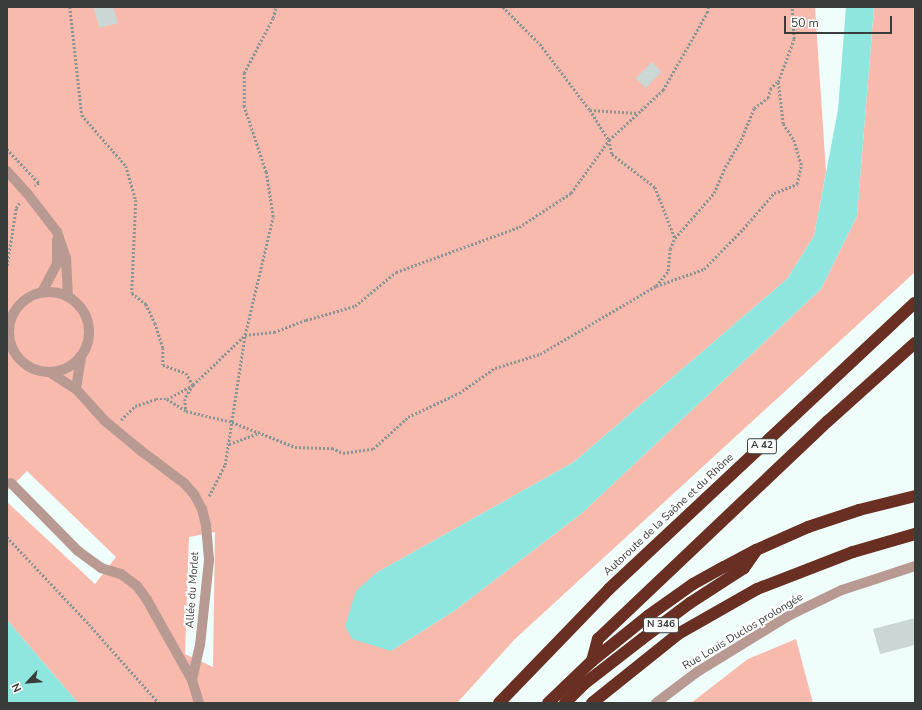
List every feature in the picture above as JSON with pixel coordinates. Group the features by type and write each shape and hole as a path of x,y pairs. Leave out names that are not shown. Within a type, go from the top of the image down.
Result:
{"highway":[{"name":"Autoroute de la Saône et du Rhône","path":"499,703 609,589 915,303"},
{"path":"592,661 598,639 603,633 816,431 915,343"},
{"name":"N 346","path":"548,703 592,661 648,616 693,584 756,550 808,527 859,510 915,496"},
{"path":"592,703 678,634 757,589 853,552 915,534"},
{"name":"N 346","path":"565,703 584,684 672,617 744,568 756,550"}],"street":[{"path":"7,171 27,193 57,232 66,258 68,297"},
{"path":"42,292 57,264 57,232"},
{"path":"76,389 81,358 88,346 89,327 85,314 76,303 68,297 55,292 42,292 29,297 17,307 10,319 8,336 12,349 20,361 32,369 51,373 65,370 81,358"},
{"name":"Allée du Morlet","path":"51,373 76,389 87,403 113,428 184,483 194,494 202,509 206,526 209,560 200,645 192,680 199,703"},
{"path":"11,483 78,550 101,568 121,574 137,586 147,600 192,680"},
{"name":"Rue Louis Duclos prolongée","path":"656,703 697,672 790,615 842,590 900,569 915,566"}],"path":[{"path":"70,7 82,115 126,166 136,200 132,293 146,304 156,323 163,348 163,365 186,373 193,385"},
{"path":"202,509 225,465 245,335 273,217 266,172 244,107 244,73 273,18 276,7"},
{"path":"503,7 540,44 590,110 609,140 612,154 655,187 675,238"},
{"path":"113,428 135,406 156,399 167,399 193,385 245,335 274,332 306,320 355,306 396,272 519,227 572,194 609,140 664,90 707,13 708,7"},
{"path":"167,399 186,411 232,422 295,447 332,448 343,453 373,449 408,417 459,392 495,368 540,354 656,286 704,269 743,229 774,193 797,184 802,165 793,140 783,124 778,82 794,39 792,7"},
{"path":"656,286 668,270 670,249 675,238 714,193 724,167 741,140 754,108 768,98 770,89 778,82"},
{"path":"590,110 638,113"},
{"path":"186,411 185,399 193,385"},
{"path":"228,445 260,433"},
{"path":"7,537 89,624 158,703"}],"shaded area":[{"path":"7,7 815,7 826,172 814,236 787,279 574,462 376,573 391,651 454,611 582,513 821,289 857,216 874,7 915,7 915,272 515,639 457,703 78,703 7,620 7,502 95,584 116,557 27,471 7,491","holes":["215,532 213,667 185,654 189,537"]},
{"path":"796,639 813,703 691,703 748,659"}],"water":[{"path":"846,7 874,7 857,216 821,289 582,513 454,611 391,651 352,639 345,626 356,591 376,573 574,462 787,279 814,236 838,110"},
{"path":"7,620 78,703 7,703"}],"building":[{"path":"93,7 113,7 118,23 100,28"},
{"path":"652,62 662,72 646,88 636,78"},
{"path":"915,618 915,645 880,654 873,629"}]}
